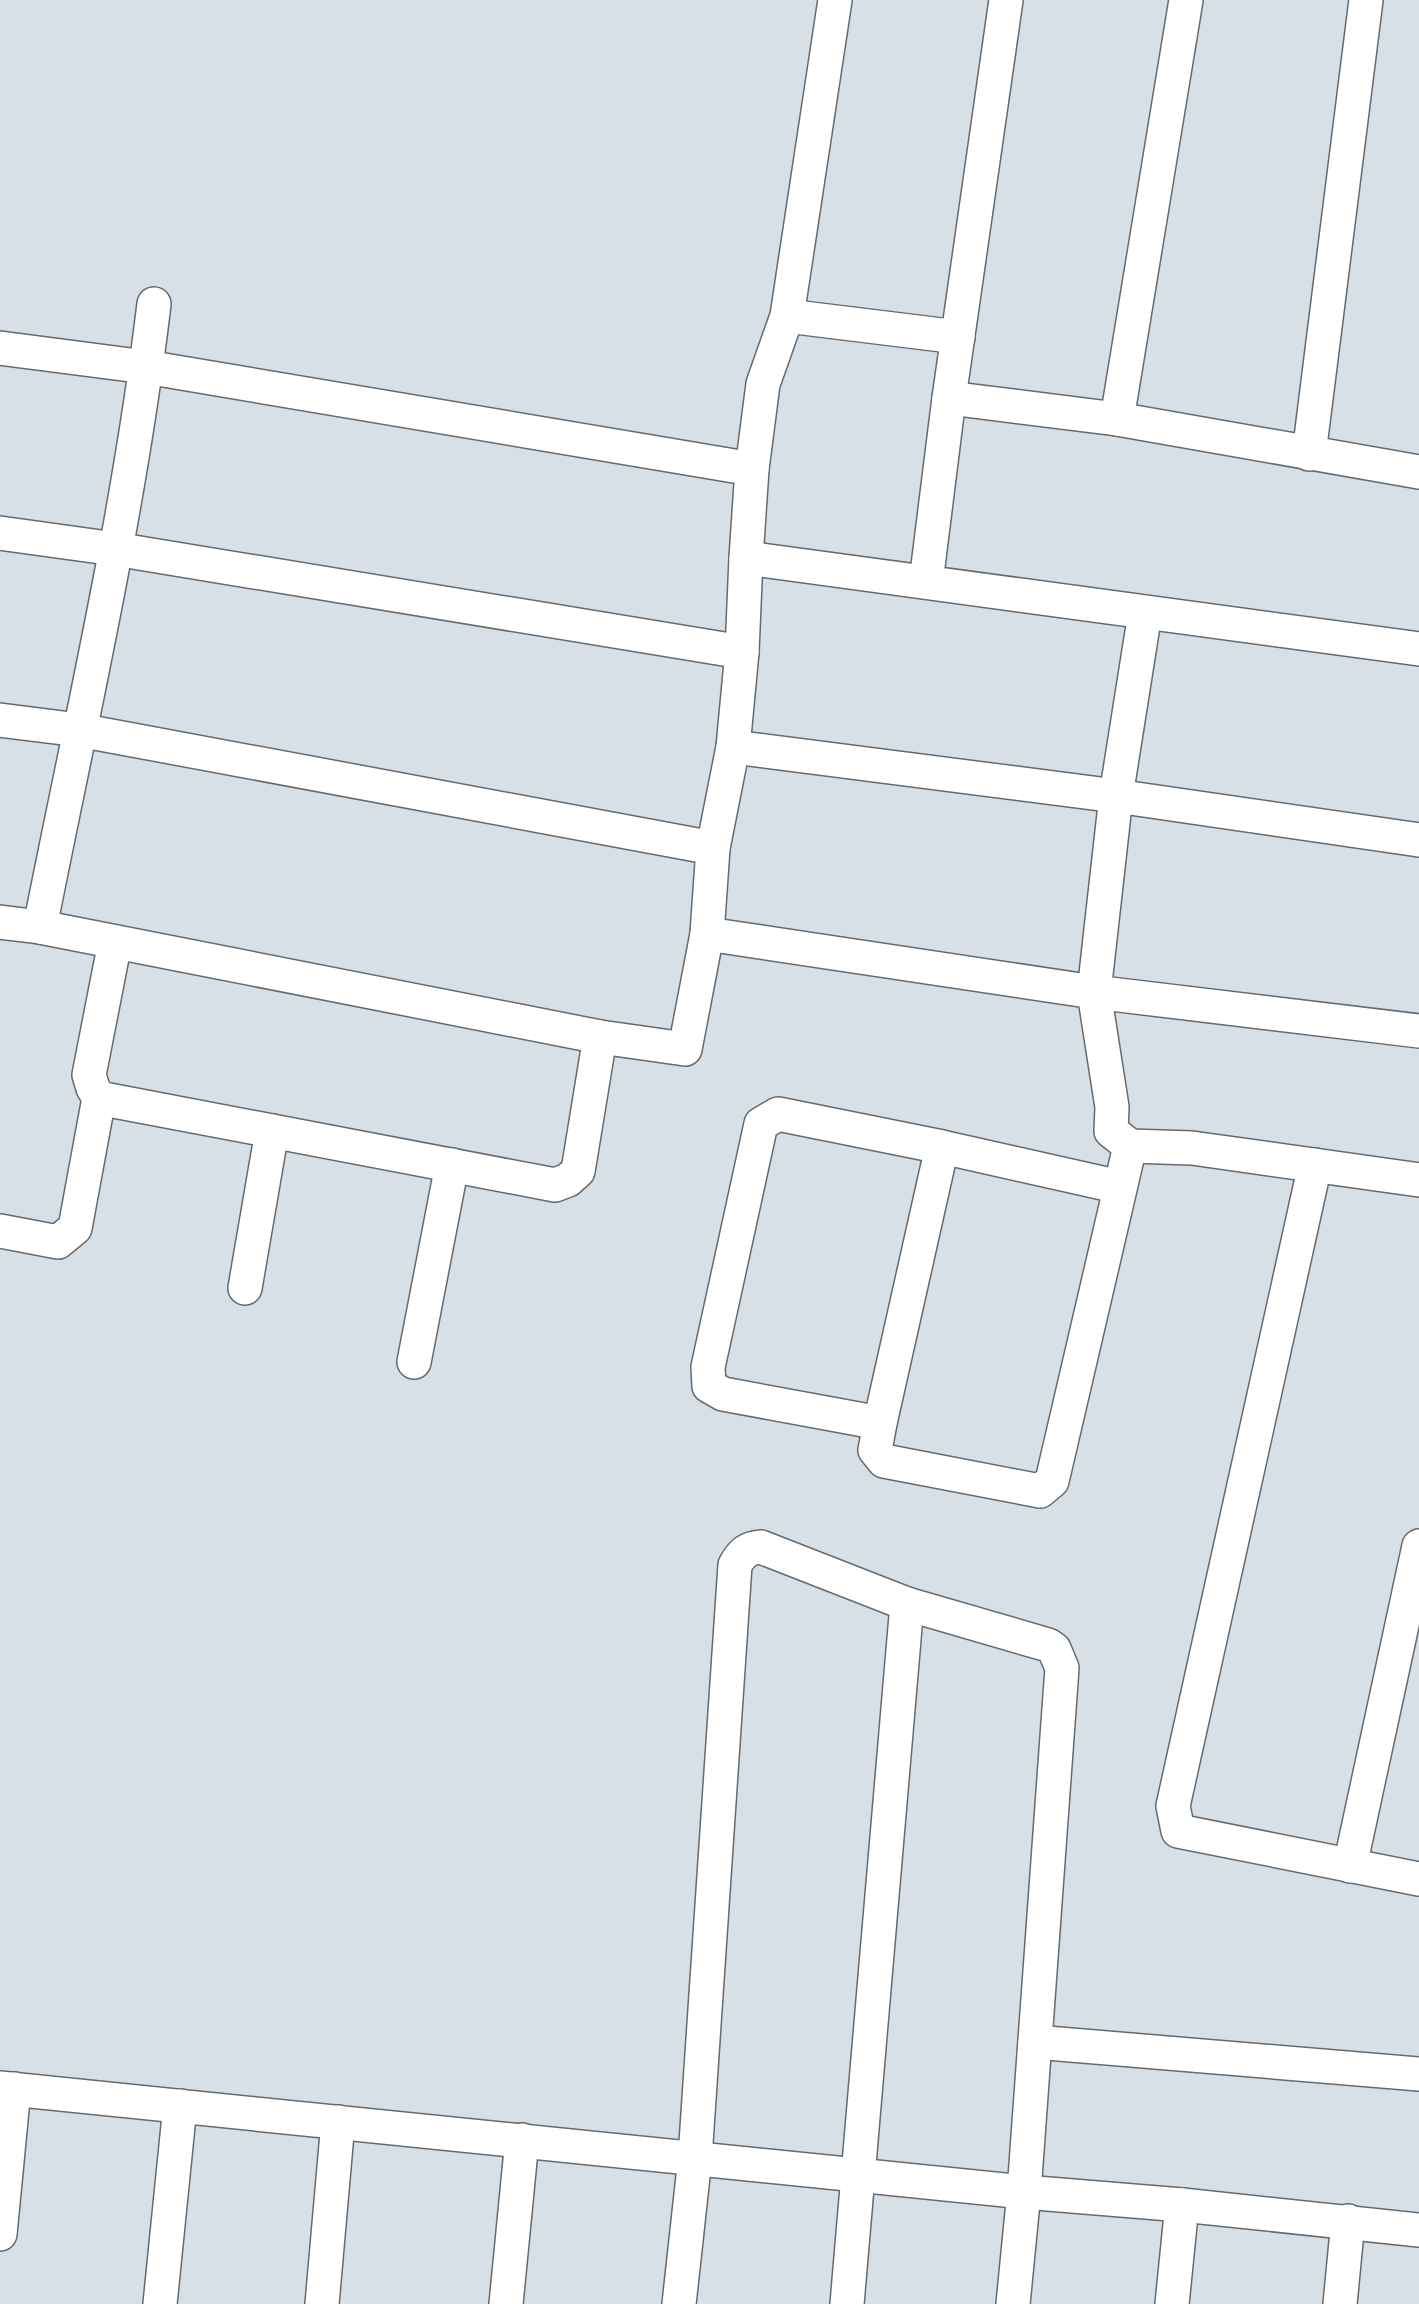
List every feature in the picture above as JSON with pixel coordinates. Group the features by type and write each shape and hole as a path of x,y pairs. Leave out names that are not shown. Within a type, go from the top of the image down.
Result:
{"street":[{"path":"0,922 40,927 600,1038 685,1048 707,934 713,848 734,747 742,652 752,469 763,384 787,316 835,0"},
{"path":"926,582 949,398 1006,0"},
{"path":"1117,419 1186,0"},
{"path":"1309,454 1366,0"},
{"path":"40,927 115,549 146,367 154,304"},
{"path":"787,316 958,337"},
{"path":"0,348 146,367 752,469"},
{"path":"949,398 1117,419 1419,472"},
{"path":"0,533 115,549 742,652"},
{"path":"746,558 1419,648"},
{"path":"1145,613 1116,796 1094,992 1112,1107 1111,1131 1130,1146 1192,1148 1419,1180"},
{"path":"0,720 79,730 713,848"},
{"path":"734,747 1116,796 1419,840"},
{"path":"707,934 1094,992 1419,1031"},
{"path":"0,1231 58,1242 75,1228 99,1098 89,1075 115,942"},
{"path":"99,1098 555,1185 568,1180 578,1171 582,1159 600,1038"},
{"path":"880,1423 723,1394 709,1386 708,1367 761,1124 778,1113 1120,1187"},
{"path":"245,1288 272,1131"},
{"path":"942,1147 875,1450 884,1461 1040,1491 1052,1481 1130,1146"},
{"path":"1315,1165 1173,1806 1178,1831 1419,1879"},
{"path":"414,1362 452,1166"},
{"path":"1350,1866 1419,1546"},
{"path":"679,2304 695,2158 735,1565 741,1554 751,1548 761,1547 907,1604 1048,1645 1058,1657 1062,1668 1024,2192 1013,2304"},
{"path":"847,2304 907,1604"},
{"path":"1035,2042 1419,2074"},
{"path":"0,2234 7,2088 1024,2192 1419,2229"},
{"path":"160,2304 180,2106"},
{"path":"322,2304 338,2122"},
{"path":"506,2304 522,2140"},
{"path":"1172,2304 1182,2205"},
{"path":"1340,2304 1348,2221"}]}
